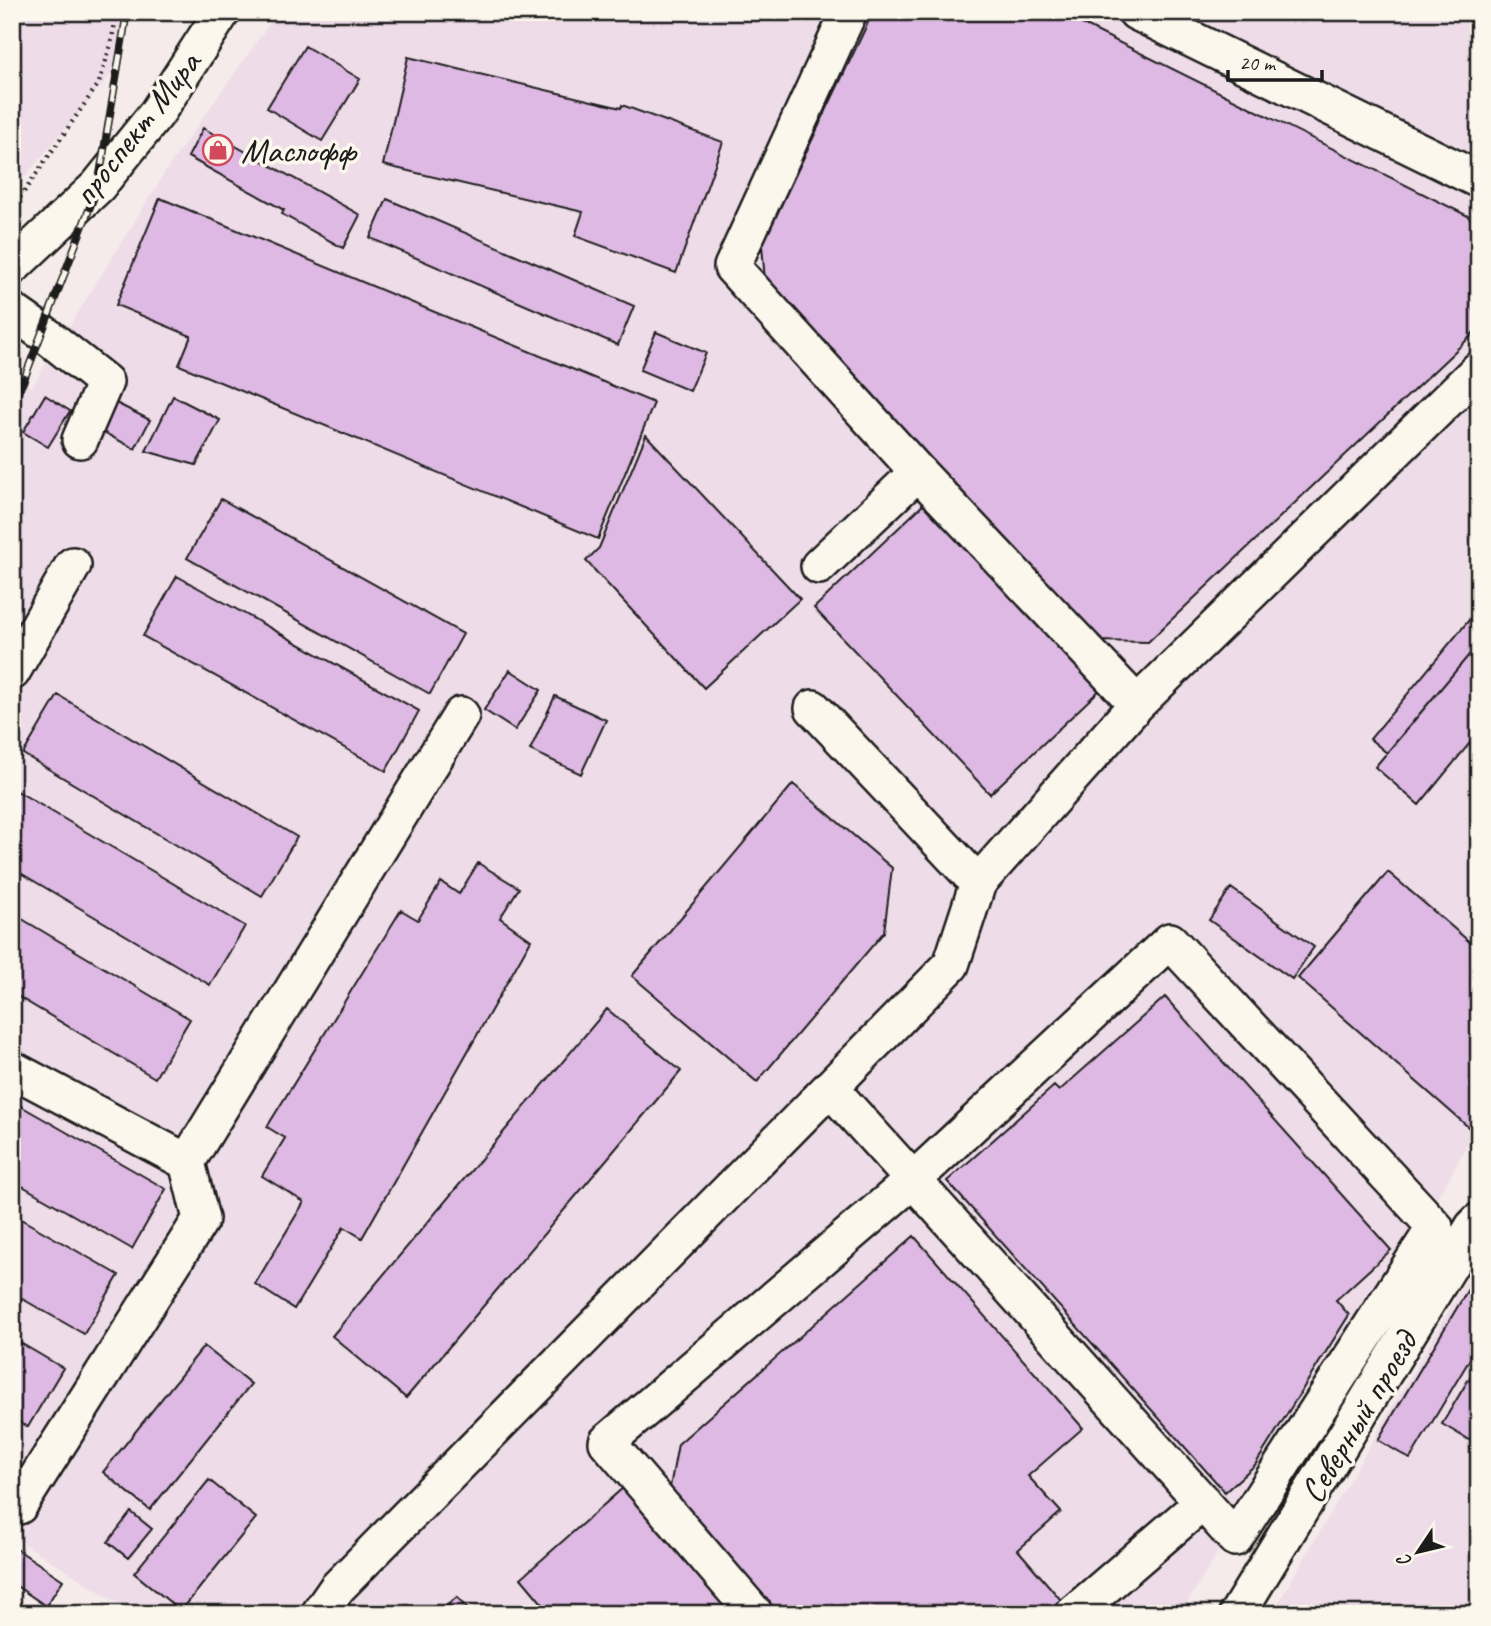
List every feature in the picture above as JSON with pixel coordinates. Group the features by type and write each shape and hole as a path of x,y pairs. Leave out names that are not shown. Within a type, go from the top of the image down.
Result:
{"street":[{"name":"проспект Мира","path":"12,267 98,187 157,113 222,12"},
{"path":"849,12 732,267 918,472 1137,704"},
{"path":"1136,12 1479,180"},
{"path":"12,311 105,382 80,440"},
{"path":"319,1614 337,1588 951,965 978,883 1137,704 1479,369"},
{"path":"819,566 918,472"},
{"path":"12,672 73,565"},
{"path":"813,708 978,883"},
{"path":"19,1506 201,1219 187,1163 461,715"},
{"path":"755,1614 607,1442 913,1180 1170,941 1435,1227 1235,1538 1203,1502 913,1180 830,1088"},
{"path":"12,1069 187,1163"},
{"name":"Северный проезд","path":"1237,1614 1479,1221"},
{"path":"1073,1614 1203,1502"}],"path":[{"path":"12,209 99,83 117,12"}],"shaded area":[{"path":"20,12 124,12 112,73 12,192 12,24"},
{"path":"278,12 1479,12 1479,1126 1180,1614 135,1614 12,1536 12,375 32,387 169,166"},
{"path":"1479,1258 1479,1614 1272,1614"}],"building":[{"path":"873,12 1058,12 1468,216 1479,232 1479,326 1148,642 1092,641 765,281 762,245"},
{"path":"305,46 360,79 322,141 267,108"},
{"path":"408,57 621,108 622,105 723,142 676,273 575,236 583,212 383,165"},
{"path":"203,128 360,215 343,248 282,214 284,210 188,157"},
{"path":"160,198 654,403 598,539 179,365 191,336 116,305"},
{"path":"387,199 634,306 618,345 370,238"},
{"path":"656,332 706,353 690,391 640,370"},
{"path":"45,395 70,411 48,447 23,432"},
{"path":"173,396 220,420 196,465 146,451"},
{"path":"112,401 150,420 135,449 97,429"},
{"path":"646,435 800,599 704,688 586,561 599,548"},
{"path":"221,499 463,634 430,694 187,558"},
{"path":"928,500 1105,685 990,794 814,608"},
{"path":"177,576 419,711 386,771 143,636"},
{"path":"1479,608 1479,643 1387,753 1370,739"},
{"path":"1479,643 1479,732 1419,805 1375,767"},
{"path":"510,670 541,690 515,730 484,710"},
{"path":"58,695 297,837 262,896 23,754"},
{"path":"555,696 606,720 581,774 530,750"},
{"path":"793,784 892,868 884,932 757,1082 632,976"},
{"path":"12,788 245,926 210,985 12,868"},
{"path":"478,863 519,888 500,918 531,940 362,1238 344,1227 294,1309 255,1284 304,1202 262,1176 285,1138 267,1127 401,910 418,920 441,882 459,894"},
{"path":"1388,872 1479,950 1479,1126 1474,1132 1298,978"},
{"path":"1231,888 1314,947 1292,979 1209,920"},
{"path":"12,913 190,1019 155,1078 12,993"},
{"path":"1165,997 1391,1250 1336,1300 1349,1315 1255,1465 1225,1492 947,1181 1054,1086 1059,1091"},
{"path":"607,1009 681,1071 406,1398 332,1336"},
{"path":"12,1101 166,1189 132,1249 12,1180"},
{"path":"12,1214 119,1275 84,1334 12,1293"},
{"path":"914,1236 1083,1428 1028,1476 1061,1512 1018,1550 1073,1614 770,1614 668,1498 678,1444"},
{"path":"1470,1286 1479,1292 1479,1344 1410,1459 1378,1440"},
{"path":"12,1338 63,1368 28,1427 12,1418"},
{"path":"204,1346 251,1384 150,1510 103,1472"},
{"path":"1479,1362 1479,1446 1442,1424"},
{"path":"209,1480 256,1518 181,1611 134,1573"},
{"path":"624,1487 735,1614 551,1614 521,1578"},
{"path":"131,1512 152,1529 128,1558 108,1542"},
{"path":"12,1546 63,1580 46,1606 12,1583"},
{"path":"457,1597 472,1614 437,1614"},
{"path":"1318,1605 1333,1614 1312,1614"}],"railway":[{"path":"12,404 23,382 98,186 127,12"}],"place":[{"name":"Маслофф","path":"218,150"}]}
